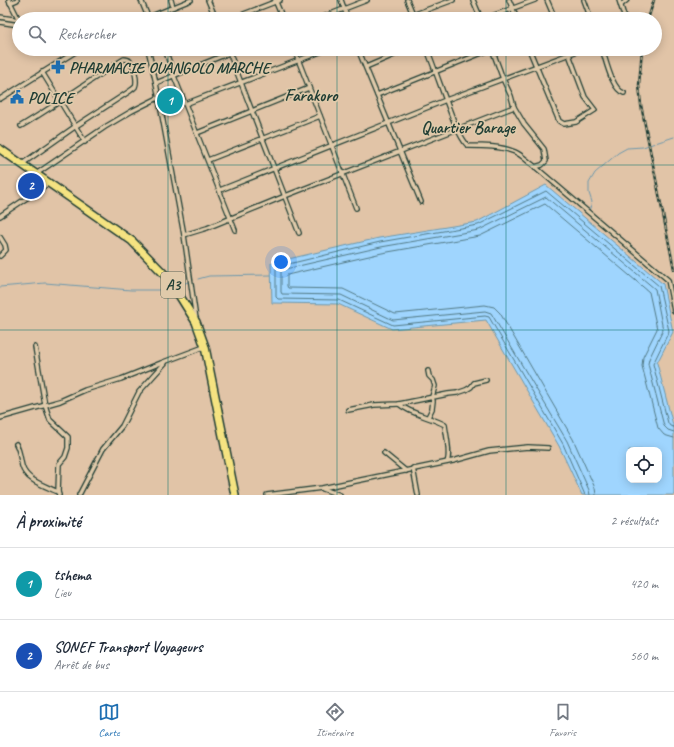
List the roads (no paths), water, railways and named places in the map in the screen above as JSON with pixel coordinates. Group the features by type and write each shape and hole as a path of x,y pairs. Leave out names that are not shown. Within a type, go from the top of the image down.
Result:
{"highway":[{"name":"A3","path":"0,149 102,219 137,246 169,279 196,322 205,347 235,495"}],"street":[{"path":"15,12 10,1 17,0"},
{"path":"141,0 144,12"},
{"path":"170,0 173,7"},
{"path":"161,12 191,0"},
{"path":"208,0 213,12"},
{"path":"341,0 346,12"},
{"path":"337,12 367,0"},
{"path":"407,0 412,12"},
{"path":"421,12 453,0"},
{"path":"473,0 478,12"},
{"path":"509,0 514,12"},
{"path":"504,12 535,0"},
{"path":"547,0 552,12"},
{"path":"584,0 588,12"},
{"path":"619,0 623,12"},
{"path":"621,5 628,0"},
{"path":"249,12 277,1 281,12"},
{"path":"0,17 12,19"},
{"path":"0,22 12,24"},
{"path":"0,99 68,56"},
{"path":"150,56 184,235 196,322"},
{"path":"167,56 235,230"},
{"path":"156,83 217,56"},
{"path":"230,56 299,233"},
{"path":"297,56 356,208"},
{"path":"185,104 311,56"},
{"path":"361,56 420,202"},
{"path":"366,67 392,56"},
{"path":"430,56 458,130 468,146 506,149 516,153 535,167 668,280 674,310"},
{"path":"378,95 475,56"},
{"path":"495,56 514,107 524,124 544,149 546,162 535,167"},
{"path":"532,56 560,121 564,124 576,122 595,110 585,97 570,56"},
{"path":"220,190 389,122 564,56"},
{"path":"604,56 614,84 620,92 624,93"},
{"path":"20,126 124,59 128,59 130,61 136,81 135,86 130,92 76,126 22,164"},
{"path":"42,72 86,142"},
{"path":"197,132 309,88"},
{"path":"36,174 86,142 105,127 158,98"},
{"path":"184,235 230,219 285,196 514,107"},
{"path":"208,160 320,116"},
{"path":"0,216 49,183"},
{"path":"0,237 6,250 0,256"},
{"path":"16,444 19,449 23,468 30,478 59,493 59,464 65,457 68,448 68,438 50,420 45,405 35,347"},
{"path":"0,418 45,405 121,379 205,347"},
{"path":"79,495 102,449 122,426 139,392 165,362"},
{"path":"428,372 435,386 432,397 433,401 428,417"},
{"path":"348,410 374,405 399,404 461,392 471,387 474,383 486,380"},
{"path":"399,404 405,409 446,425 449,457 447,462"},
{"path":"267,495 322,488 447,462 489,451 528,447 548,448"},
{"path":"384,453 406,471"},
{"path":"413,468 418,495"},
{"path":"322,488 340,495"}],"water":[{"path":"546,185 663,284 673,332 657,363 674,429 674,495 582,495 559,446 486,320 392,329 338,304 272,303 271,263 379,238 477,222"}],"waterway":[{"path":"589,211 592,202 589,193 589,183 595,173 618,153 627,148 643,147 674,137"},
{"path":"198,279 209,276 271,275"},
{"path":"178,286 188,282"},
{"path":"0,287 45,283 131,290 163,290 170,288"}],"railway":[{"path":"650,12 654,0"},
{"path":"641,56 639,85 641,105 674,269"}],"place":[{"name":"PHARMACIE OUANGOLO MARCHE","path":"58,67"},
{"name":"POLICE","path":"17,97"},
{"name":"tshema","path":"170,101"},
{"name":"SONEF Transport Voyageurs","path":"31,186"}],"district":[{"name":"Farakoro","path":"311,95"},
{"name":"Quartier Barage","path":"468,127"}]}
